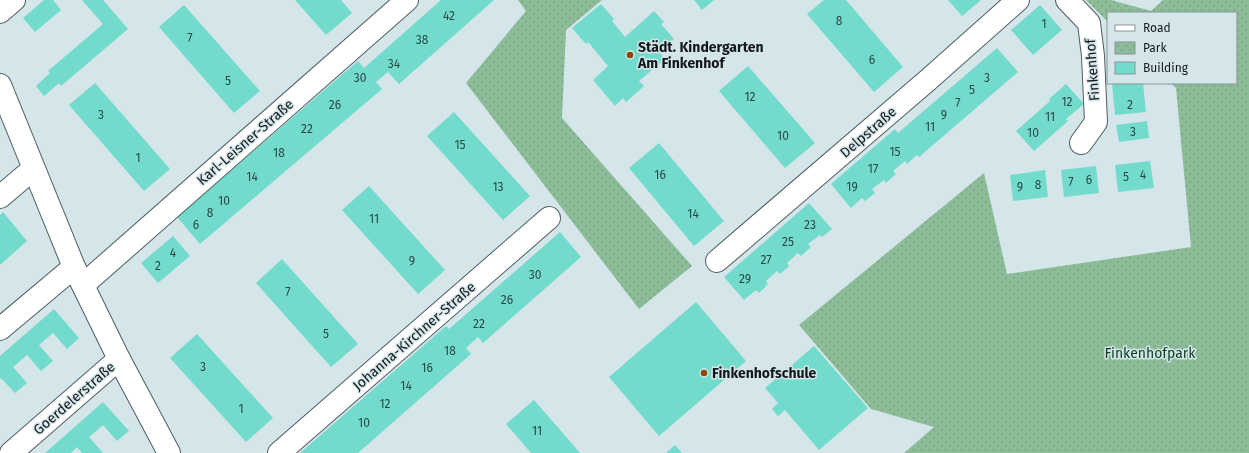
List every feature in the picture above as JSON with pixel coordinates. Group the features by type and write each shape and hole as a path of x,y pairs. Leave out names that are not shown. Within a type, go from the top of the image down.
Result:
{"street":[{"path":"0,12 14,0"},
{"name":"Karl-Leisner-Straße","path":"78,276 407,0"},
{"name":"Delpstraße","path":"717,261 922,85 1018,0"},
{"name":"Finkenhof","path":"1067,0 1089,23 1093,56 1096,122 1081,144"},
{"name":"Goerdelerstraße","path":"0,85 33,169 78,276 119,359 169,453"},
{"path":"0,197 33,169"},
{"name":"Johanna-Kirchner-Straße","path":"279,453 549,218"},
{"path":"0,329 78,276"},
{"name":"Goerdelerstraße","path":"11,453 119,359"}],"green space":[{"path":"518,0 602,0 566,30 562,118 692,266 639,309 466,83 526,11"},
{"name":"Finkenhofpark","path":"1086,0 1111,0 1151,11 1163,0 1249,0 1249,453 904,453 934,427 871,409 799,325 984,173 1007,274 1191,247 1176,88 1172,84 1237,84 1237,12 1107,12 1107,21"}],"building":[{"path":"44,0 53,0 61,10 35,32 23,18"},
{"path":"82,0 103,0 128,29 61,86 59,83 44,96 36,86 50,73 48,71 103,24"},
{"path":"295,0 341,0 352,13 326,35"},
{"path":"441,0 494,0 399,84 388,72 376,82 382,89 200,244 177,217 358,61 364,68"},
{"path":"694,0 714,0 702,10"},
{"path":"824,0 846,0 903,67 874,92 807,14"},
{"path":"948,0 981,0 962,16"},
{"name":"Städt. Kindergarten Am Finkenhof","path":"601,4 614,19 612,21 625,37 654,11 664,22 661,24 674,39 659,52 665,59 639,81 644,86 626,102 623,98 615,106 593,80 608,66 588,42 586,44 572,28"},
{"path":"184,5 260,91 234,113 159,27"},
{"path":"1040,5 1062,30 1033,55 1011,30"},
{"path":"997,48 1018,72 919,157 917,155 907,164 905,161 893,171 896,174 886,183 884,180 872,189 875,193 865,201 862,198 851,208 831,184 895,129 898,133"},
{"path":"748,66 815,143 785,168 719,91"},
{"path":"95,83 170,169 144,191 69,105"},
{"path":"1066,84 1084,104 1066,119 1068,121 1034,151 1016,131 1050,101 1049,99"},
{"path":"1112,84 1143,84 1146,112 1115,115"},
{"path":"454,112 530,196 503,220 427,136"},
{"path":"1147,121 1149,138 1119,142 1116,125"},
{"path":"659,143 724,221 694,246 629,168"},
{"path":"1150,161 1154,188 1118,192 1115,165"},
{"path":"1096,166 1099,193 1064,197 1061,170"},
{"path":"1045,170 1048,197 1013,201 1010,175"},
{"path":"369,186 445,270 418,294 342,210"},
{"path":"809,203 832,229 822,237 820,235 808,244 811,247 801,256 798,253 787,263 789,266 780,274 777,271 766,281 768,284 759,293 756,290 744,300 724,277"},
{"path":"3,212 27,241 0,265 0,215"},
{"path":"560,232 581,257 483,343 478,337 466,348 471,354 358,453 300,453 446,326 449,329"},
{"path":"173,236 190,256 158,283 141,263"},
{"path":"282,259 358,344 331,367 256,283"},
{"path":"696,302 746,361 659,436 609,377"},
{"path":"54,309 79,338 67,349 53,333 39,345 53,361 41,371 27,355 13,367 27,383 15,393 1,378 0,379 0,356"},
{"path":"197,334 273,418 246,442 170,358"},
{"path":"814,346 868,408 819,450 785,410 778,416 772,409 778,403 765,388"},
{"path":"534,400 580,453 531,453 506,424"},
{"path":"103,402 129,431 117,441 103,425 89,437 103,453 82,453 77,447 71,453 45,453"},
{"path":"675,445 682,453 666,453"}],"place":[{"name":"Städt. Kindergarten Am Finkenhof","path":"630,55"},
{"name":"Finkenhofschule","path":"704,373"}]}
